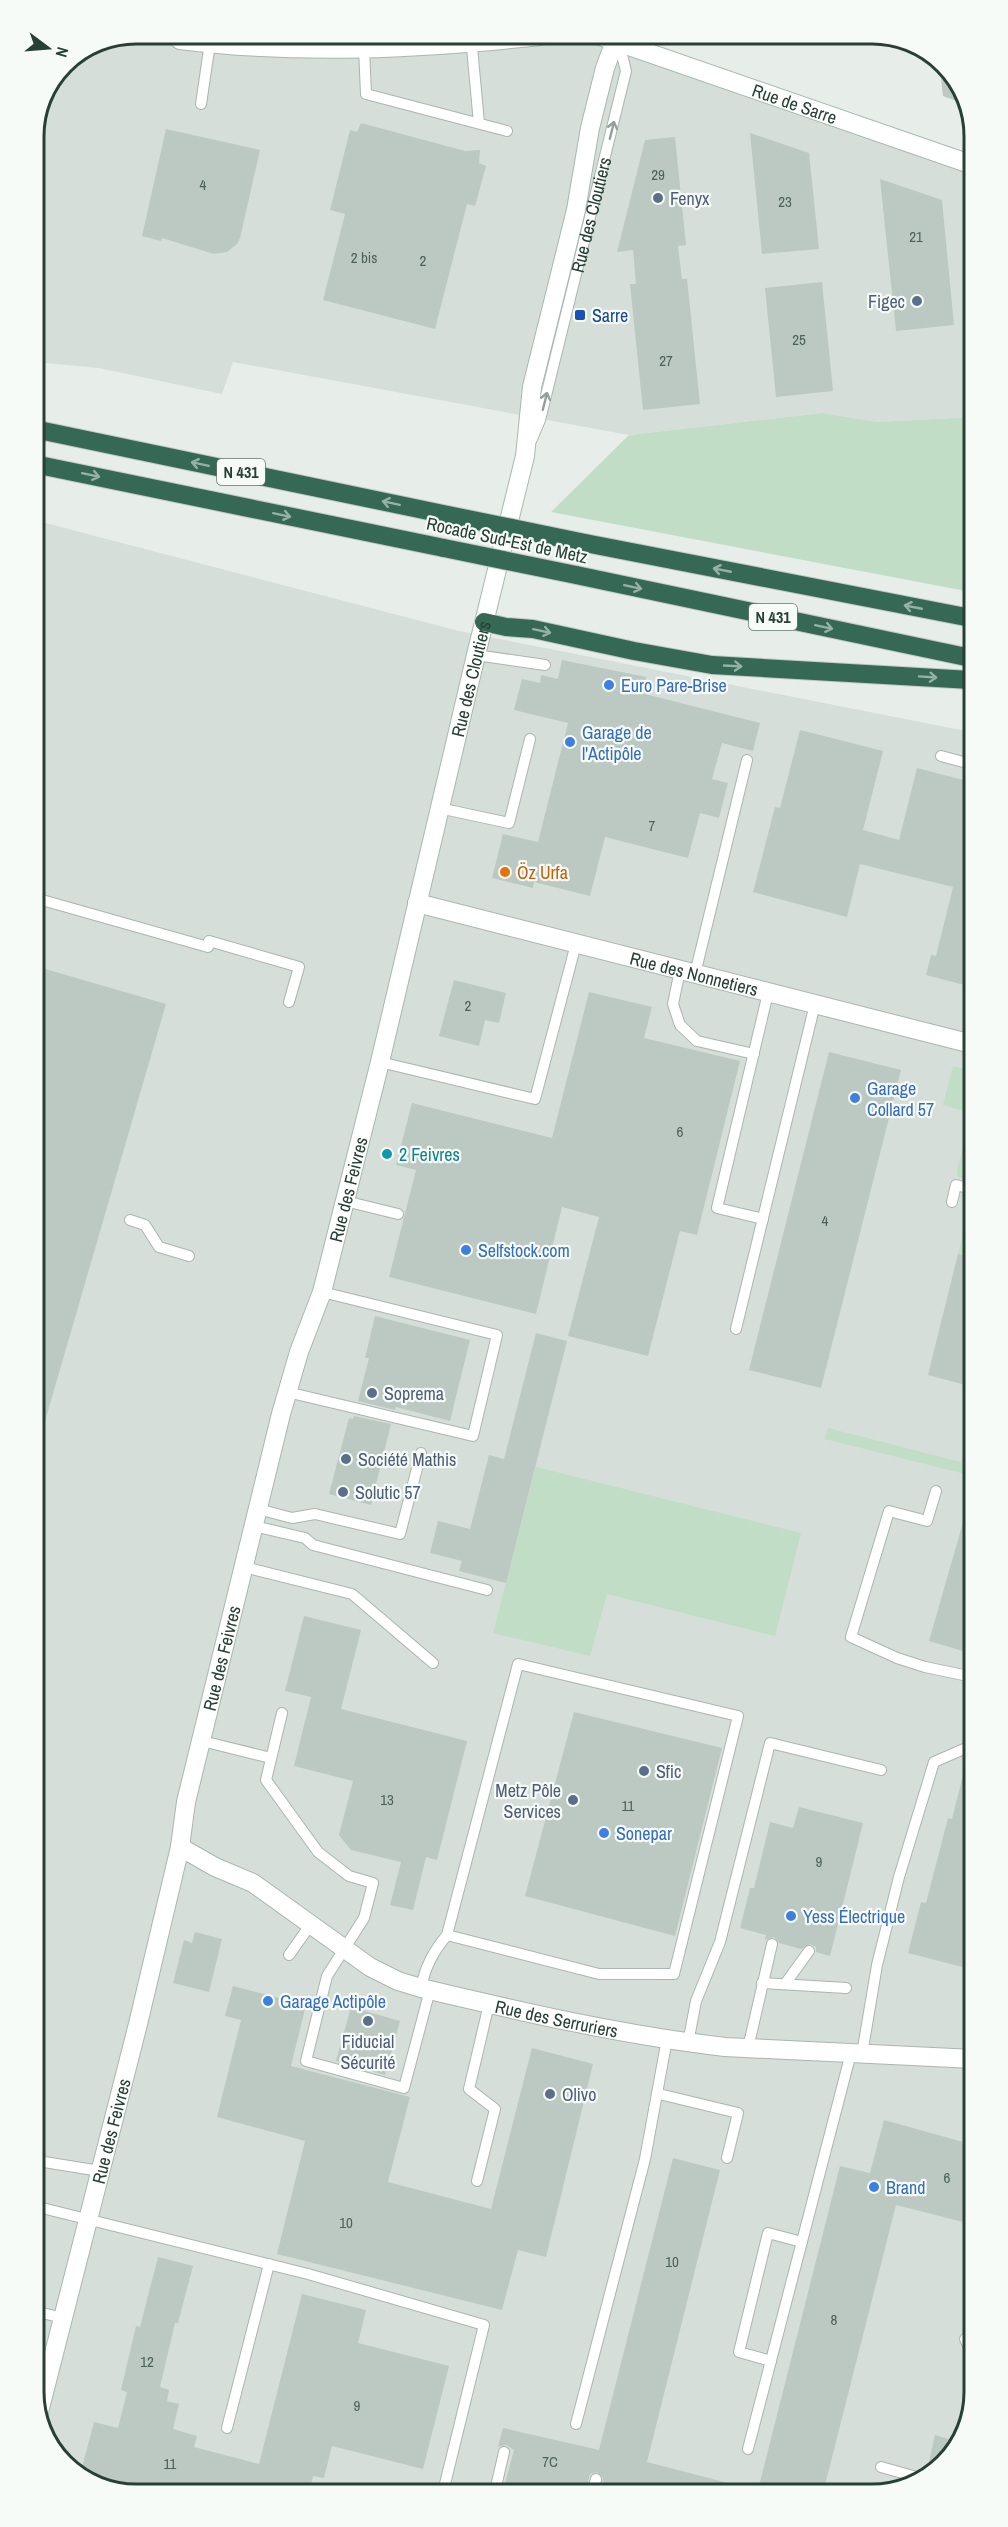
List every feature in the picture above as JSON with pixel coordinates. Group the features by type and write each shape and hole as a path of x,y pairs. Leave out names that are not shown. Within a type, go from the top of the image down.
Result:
{"highway":[{"name":"Rocade Sud-Est de Metz","path":"44,431 585,543 964,617"},
{"name":"Rocade Sud-Est de Metz","path":"44,466 964,657"},
{"path":"484,622 506,627 533,629 712,665 964,680"}],"street":[{"path":"321,44 364,48 418,44"},
{"name":"Rue des Cloutiers","path":"417,903 525,456 532,387 576,210 590,129 605,68 616,44"},
{"name":"Rue de Sarre","path":"637,44 964,162"},
{"name":"Rue des Nonnetiers","path":"417,903 964,1042"},
{"name":"Rue des Feivres","path":"44,2385 63,2318 180,1847 186,1802 287,1392 322,1292 409,946 417,903"},
{"name":"Rue des Serruriers","path":"180,1847 216,1867 253,1882 382,1974 425,1989 583,2025 688,2043 964,2058"}],"lane":[{"path":"201,104 210,44"},
{"path":"472,44 479,123"},
{"path":"364,48 366,94 507,130"},
{"path":"476,656 545,665"},
{"path":"439,808 509,823 530,739"},
{"path":"941,756 964,762"},
{"path":"747,760 688,972 673,1005 680,1025 697,1041 754,1054"},
{"path":"44,900 299,967 289,1002"},
{"path":"380,1062 535,1099 576,944"},
{"path":"763,1219 717,1208 768,993"},
{"path":"736,1329 815,1004"},
{"path":"952,1202 956,1185 964,1187"},
{"path":"345,1201 398,1214"},
{"path":"130,1220 145,1225 159,1247 189,1256"},
{"path":"287,1392 473,1436 497,1335 322,1292"},
{"path":"256,1517 292,1518 315,1514 400,1534 421,1453"},
{"path":"936,1491 927,1521 889,1511 851,1637 897,1658 964,1675"},
{"path":"256,1517 305,1538 314,1545 487,1590"},
{"path":"244,1567 352,1594 433,1663"},
{"path":"282,1713 266,1780 318,1852 349,1876 373,1883 364,1918 327,1976 306,2061 404,2088 425,1989 425,1970 434,1952 447,1935 518,1664 738,1716 674,1974 599,1974 447,1935"},
{"path":"202,1741 271,1758"},
{"path":"688,2043 696,2001 720,1942 770,1743 882,1770"},
{"path":"748,2449 802,2242 857,2053 899,1877 934,1762 964,1748"},
{"path":"289,1955 311,1924"},
{"path":"748,2048 772,1944"},
{"path":"785,1984 809,1951"},
{"path":"762,1983 846,1988"},
{"path":"477,2181 495,2109 469,2090 489,2004"},
{"path":"576,2424 645,2159 659,2094 667,2039"},
{"path":"659,2094 738,2113 727,2158"},
{"path":"44,2162 100,2171"},
{"path":"44,2208 269,2264 484,2325 445,2483"},
{"path":"771,2361 739,2352 768,2233 802,2242"},
{"path":"227,2428 269,2264"},
{"path":"44,2313 63,2318"},
{"path":"497,2483 504,2452"},
{"path":"881,2468 909,2475"},
{"path":"595,2484 596,2479"}],"shaded area":[{"path":"634,44 964,162 964,417 878,422 822,413 629,435 233,362 222,394 99,368 44,363 44,130 47,112 53,95 65,78 78,78 78,64 100,51 118,45"},
{"path":"44,523 459,631 964,731 964,2403 960,2421 942,2452 918,2471 890,2482 872,2484 118,2482 90,2471 70,2457 56,2437 45,2409"}],"green space":[{"path":"822,413 878,422 964,417 964,591 551,512 629,435"},
{"path":"953,1066 964,1069 964,1111 943,1105"},
{"path":"964,1144 964,1179 958,1177 957,1170"},
{"path":"964,1232 964,1256 958,1254"},
{"path":"828,1428 961,1462 964,1453 964,1474 825,1439"},
{"path":"536,1467 801,1533 775,1636 607,1594 590,1656 493,1633"}],"building":[{"path":"941,74 958,102 943,96"},
{"path":"361,123 465,151 480,150 479,163 486,166 475,206 467,204 435,329 323,300 345,214 330,210 350,130 357,132"},
{"path":"166,129 260,150 240,238 237,244 227,252 214,254 162,238 161,241 142,236"},
{"path":"750,133 809,153 819,249 762,254"},
{"path":"675,137 686,245 678,246 682,279 687,279 700,404 643,410 630,284 636,284 633,250 617,252 645,140"},
{"path":"880,179 942,200 954,325 896,331"},
{"path":"822,282 833,391 776,397 765,288"},
{"path":"562,660 646,677 641,693 760,723 753,751 722,743 712,779 728,783 719,818 700,813 688,858 605,837 590,896 534,882 533,888 492,878 503,834 538,842 568,723 514,710 522,679 540,683 541,675 558,679"},
{"path":"800,730 883,751 863,830 899,840 917,768 964,780 964,985 926,975 931,955 936,956 953,887 860,864 847,917 753,892 775,807 780,808"},
{"path":"44,969 166,1004 44,1425"},
{"path":"454,980 506,993 499,1023 485,1020 479,1046 439,1036"},
{"path":"589,992 652,1007 644,1038 740,1061 697,1235 680,1231 648,1356 568,1336 599,1217 562,1207 536,1314 389,1277 416,1170 396,1165 412,1103 552,1138"},
{"path":"829,1052 901,1070 821,1388 749,1370"},
{"path":"958,1254 964,1256 964,1385 928,1375"},
{"path":"375,1316 470,1340 450,1421 396,1407 395,1410 358,1401 369,1358 365,1358"},
{"path":"536,1333 567,1341 506,1583 459,1571 462,1561 430,1553 438,1521 470,1529 489,1455 504,1459"},
{"path":"354,1416 391,1424 371,1505 329,1494 349,1418 353,1419"},
{"path":"964,1519 964,1651 929,1641"},
{"path":"304,1616 361,1630 341,1709 467,1741 437,1860 426,1857 413,1910 390,1905 401,1862 351,1850 339,1835 353,1781 294,1766 311,1697 285,1691"},
{"path":"574,1712 722,1748 675,1936 525,1896"},
{"path":"964,1771 964,1967 908,1953 921,1902 926,1903 948,1818 952,1819"},
{"path":"799,1807 863,1823 830,1956 816,1952 816,1947 810,1944 801,1949 779,1943 774,1937 765,1940 766,1935 740,1928 750,1888 754,1888 770,1822 793,1828"},
{"path":"195,1932 222,1939 209,1992 173,1983 184,1940 192,1943"},
{"path":"233,1986 306,2005 291,2066 410,2097 388,2182 491,2209 532,2048 593,2064 546,2257 518,2250 502,2310 277,2254 305,2141 217,2117 241,2020 225,2016"},
{"path":"351,2007 400,2021 385,2075 336,2061"},
{"path":"884,2120 964,2142 964,2222 896,2205 825,2484 760,2484 840,2166 870,2173"},
{"path":"673,2158 720,2170 647,2462 731,2484 602,2484 603,2478 597,2472 590,2474 588,2484 505,2484 514,2450 506,2445 498,2447 503,2428 599,2450"},
{"path":"158,2257 193,2266 178,2323 175,2323 160,2387 169,2390 167,2401 179,2404 173,2429 197,2436 194,2447 259,2464 302,2294 366,2310 358,2343 449,2366 423,2469 332,2446 324,2478 313,2476 311,2483 130,2483 106,2479 90,2471 82,2466 94,2422 118,2428 127,2392 121,2390 136,2326 140,2327"},
{"path":"935,2435 951,2440 942,2452 928,2464"}],"place":[{"name":"Fenyx","path":"658,198"},
{"name":"Figec","path":"917,301"},
{"name":"Sarre","path":"580,315"},
{"name":"Euro Pare-Brise","path":"609,685"},
{"name":"Garage de l'Actipôle","path":"570,742"},
{"name":"Öz Urfa","path":"505,872"},
{"name":"Garage Collard 57","path":"855,1098"},
{"name":"2 Feivres","path":"387,1154"},
{"name":"Selfstock.com","path":"466,1250"},
{"name":"Soprema","path":"372,1393"},
{"name":"Société Mathis","path":"346,1459"},
{"name":"Solutic 57","path":"343,1492"},
{"name":"Sfic","path":"644,1771"},
{"name":"Metz Pôle Services","path":"573,1800"},
{"name":"Sonepar","path":"604,1833"},
{"name":"Yess Électrique","path":"791,1916"},
{"name":"Garage Actipôle","path":"268,2001"},
{"name":"Fiducial Sécurité","path":"368,2021"},
{"name":"Olivo","path":"550,2094"},
{"name":"Brand","path":"874,2187"}]}
